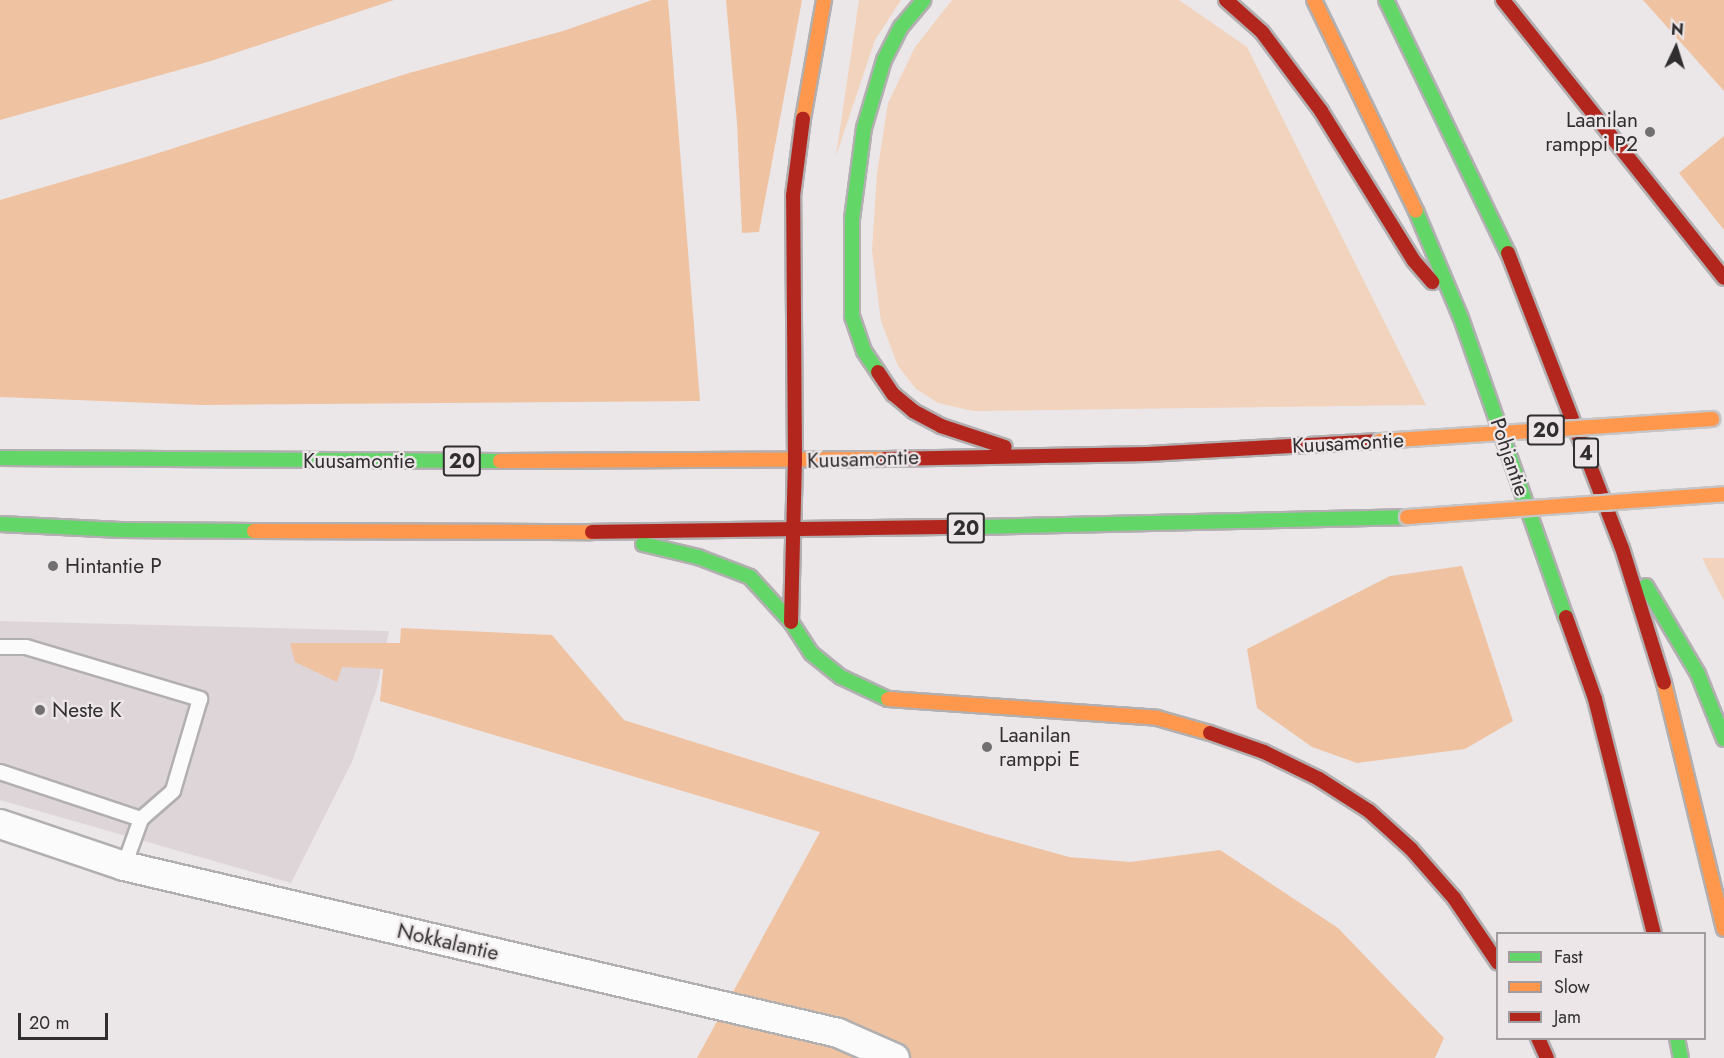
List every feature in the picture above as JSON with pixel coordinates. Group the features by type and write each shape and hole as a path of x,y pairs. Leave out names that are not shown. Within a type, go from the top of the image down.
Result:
{"highway":[{"path":"791,622 795,461 793,196 805,104 824,0"},
{"path":"924,0 901,27 884,60 864,128 852,219 852,316 864,351 879,376 893,394 913,411 940,426 1030,455"},
{"path":"1226,0 1262,33 1321,111 1414,261 1461,318"},
{"name":"Pohjantie","path":"1314,0 1418,216 1461,318 1595,699 1654,932"},
{"name":"4","path":"1386,0 1499,229 1622,548 1668,697 1724,929"},
{"path":"1503,0 1724,278"},
{"path":"758,462 780,444 789,432 795,413"},
{"name":"Kuusamontie","path":"0,458 165,461 758,462 1148,454 1718,418"},
{"name":"20","path":"0,524 121,530 576,532 1140,525 1407,517 1724,494"},
{"path":"576,532 663,548 731,568 763,589 791,622 811,653 827,667 864,690 890,700 1086,711 1157,718 1253,748 1319,779 1369,811 1411,849 1454,898 1496,961"},
{"path":"1622,548 1698,674 1724,739"},
{"path":"1539,1040 1547,1058"},
{"path":"1677,1040 1681,1058"}],"street":[{"name":"Nokkalantie","path":"0,824 124,866 838,1034 895,1058"}],"lane":[{"path":"0,647 26,647 200,699 173,791 141,819 124,866"},
{"path":"0,772 141,819"}],"shaded area":[{"path":"0,0 394,0 211,61 0,120"},
{"path":"652,0 668,0 700,401 202,405 0,397 0,200 146,157 409,73 563,31"},
{"path":"726,0 802,0 759,232 742,233 737,123"},
{"path":"859,0 901,0 875,40 836,156"},
{"path":"952,0 1179,0 1247,47 1426,405 973,411 938,403 916,389 898,366 881,321 872,250 877,173 888,103 915,47"},
{"path":"1643,0 1724,0 1724,91"},
{"path":"1724,136 1724,230 1679,173"},
{"path":"1702,558 1724,558 1724,601"},
{"path":"1462,566 1513,721 1465,749 1357,763 1312,747 1257,708 1247,649 1390,576"},
{"path":"0,621 389,631 377,688 352,762 291,883 0,800"},
{"path":"401,628 552,635 624,720 986,834 1069,857 1130,862 1220,850 1338,928 1444,1038 1435,1058 697,1058 820,832 380,701 383,669 342,667 337,682 295,662 290,643 400,643"}],"traffic: fast":[{"path":"878,372 864,351 852,316 852,219 864,128 884,60 901,27 924,0"},
{"path":"1386,0 1508,253"},
{"path":"1416,211 1461,318 1566,617"},
{"path":"0,458 500,461"},
{"path":"972,527 1407,517"},
{"path":"0,524 121,530 254,531"},
{"path":"643,544 698,557 750,577 791,622 811,653 841,677 888,699"},
{"path":"1646,586 1698,674 1724,739"},
{"path":"1677,1040 1681,1058"}],"traffic: slow":[{"path":"803,119 824,0"},
{"path":"1314,0 1416,211"},
{"path":"1380,441 1712,419"},
{"path":"500,461 885,459"},
{"path":"1407,517 1724,494"},
{"path":"254,531 592,532"},
{"path":"1664,683 1724,929"},
{"path":"888,699 1157,718 1210,733"}],"traffic: jam":[{"path":"1226,0 1262,32 1321,111 1414,261 1432,282"},
{"path":"1503,0 1724,278"},
{"path":"791,622 795,461 793,196 803,119"},
{"path":"1508,253 1622,548 1664,683"},
{"path":"878,372 893,394 913,411 941,426 1005,447"},
{"path":"885,459 1148,454 1380,441"},
{"path":"592,532 972,527"},
{"path":"1566,617 1595,699 1653,932"},
{"path":"1210,733 1264,752 1319,779 1369,811 1411,849 1454,898 1496,960"},
{"path":"1539,1040 1547,1058"}],"place":[{"name":"Laanilan ramppi P2","path":"1650,132"},
{"name":"Hintantie P","path":"53,566"},
{"name":"Neste K","path":"40,710"},
{"name":"Laanilan ramppi E","path":"987,747"}]}
